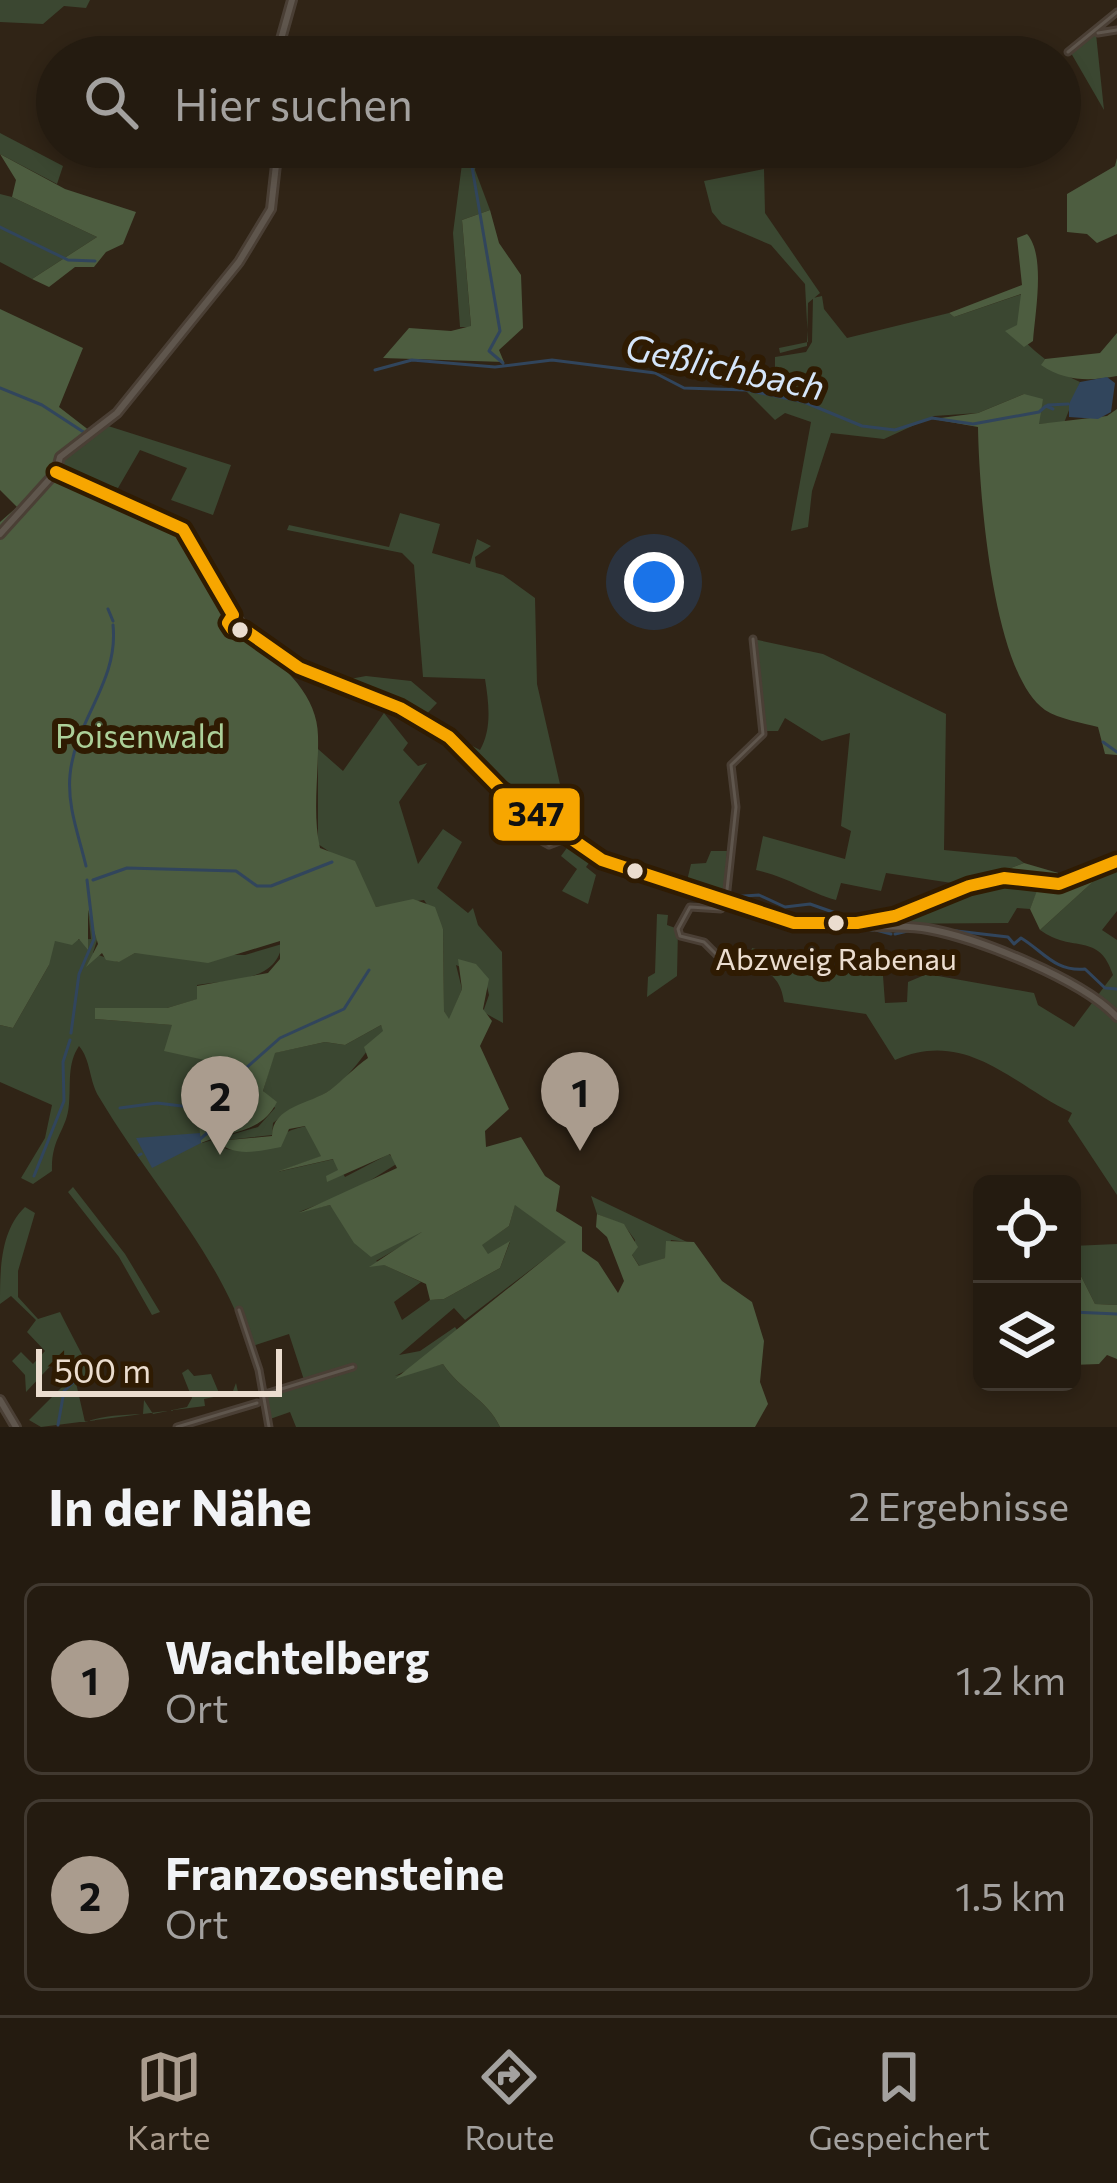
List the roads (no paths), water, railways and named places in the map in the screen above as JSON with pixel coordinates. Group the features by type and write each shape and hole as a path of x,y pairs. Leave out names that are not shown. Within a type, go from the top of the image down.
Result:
{"street":[{"path":"282,36 292,0"},
{"path":"1081,43 1117,12"},
{"path":"1097,32 1117,30"},
{"path":"0,534 56,472 60,457 127,402 239,262 271,209 276,168"},
{"path":"56,472 180,527 196,545 244,630 299,668 388,703 449,737 500,790 618,867 726,897 794,923 923,928 1016,957 1094,997 1117,1017"},
{"path":"722,960 716,950 680,936 678,929 689,907 721,909 726,897 736,807 731,766 763,734 754,639"},
{"path":"529,834 549,845 568,837"},
{"path":"857,923 895,916 948,893 1004,878 1059,884 1117,861"},
{"path":"239,1310 269,1427"},
{"path":"263,1394 353,1366"},
{"path":"0,1400 16,1427"},
{"path":"177,1427 257,1403"}],"water":[{"path":"1107,377 1115,383 1111,412 1098,419 1069,417 1069,404 1080,382"},
{"path":"200,1133 201,1143 152,1168 136,1138"}],"waterway":[{"path":"472,168 500,331 489,351 503,363"},
{"path":"0,227 68,260 95,261"},
{"name":"Geßlichbach","path":"375,370 412,360 495,367 552,360 655,373 684,388 746,390 804,402 862,426 895,430 932,418 973,424 1039,412 1046,406 1053,409"},
{"path":"0,388 42,405 85,433"},
{"name":"Geßlichbach","path":"1048,405 1068,404"},
{"path":"108,609 113,621"},
{"path":"86,866 72,810 70,775 80,736 110,665 113,625"},
{"path":"1103,742 1117,752"},
{"path":"476,759 497,785"},
{"path":"534,818 563,838"},
{"path":"567,840 616,869"},
{"path":"93,880 127,868 236,871 257,886 271,886 332,862"},
{"path":"625,872 642,882 648,879"},
{"path":"71,1033 79,974 94,939 87,880"},
{"path":"729,897 759,895 785,907 810,904 847,917"},
{"path":"852,927 873,930"},
{"path":"895,934 916,929"},
{"path":"876,930 891,934"},
{"path":"948,930 1008,937 1014,944 1021,938 1057,964 1085,969 1105,988 1117,989"},
{"path":"199,1140 212,1129 246,1068 280,1038 344,1009 369,970"},
{"path":"34,1176 64,1101 63,1062 70,1040"},
{"path":"120,1108 157,1103 198,1108"},
{"path":"1081,1312 1117,1314"},
{"path":"58,1425 64,1391 79,1377"}],"place":[{"name":"Abzweig Rabenau","path":"836,923"},
{"name":"Wachtelberg","path":"580,1151"},
{"name":"Franzosensteine","path":"220,1155"}],"park label":[{"name":"Poisenwald","path":"140,736"}]}
